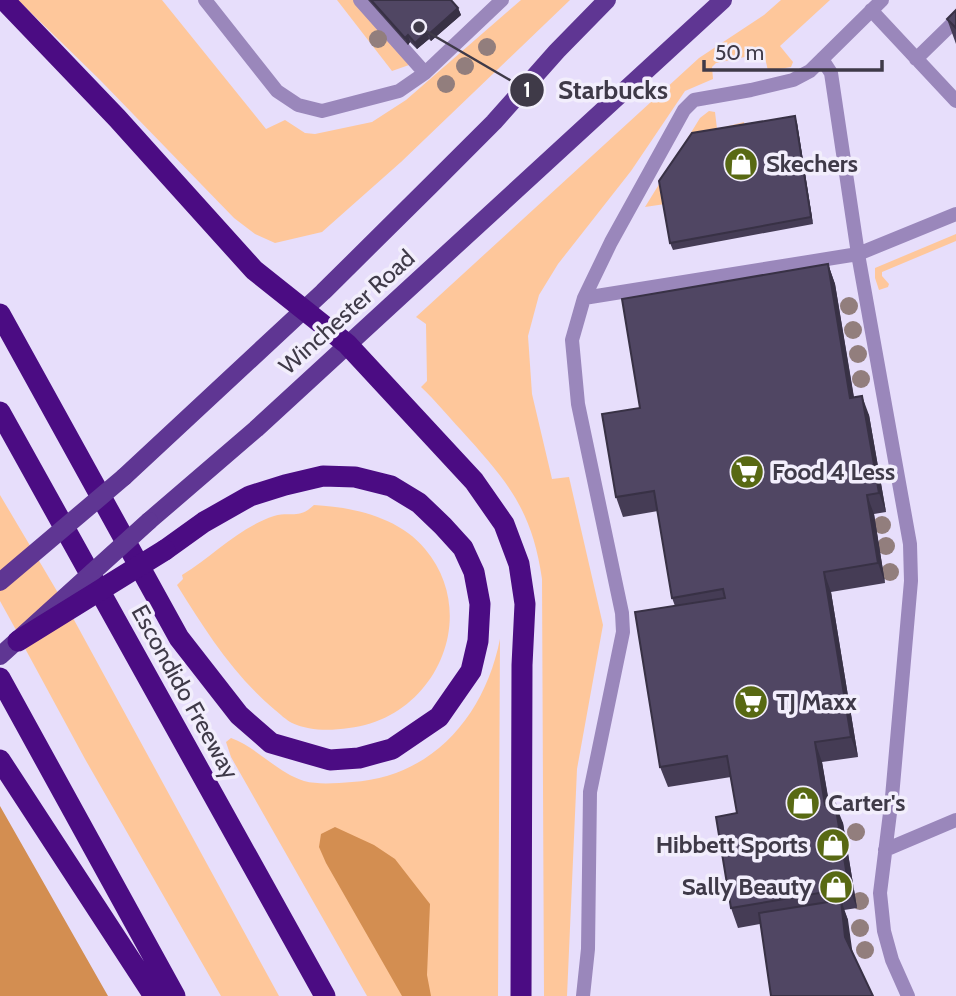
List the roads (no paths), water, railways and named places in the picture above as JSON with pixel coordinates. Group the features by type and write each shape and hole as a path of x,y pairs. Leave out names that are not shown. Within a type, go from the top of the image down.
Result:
{"highway":[{"path":"5,0 254,270 347,344 474,481 504,524 519,564 525,604 522,665 521,996"},
{"path":"0,314 179,638 239,715 271,743 330,760 359,758 393,749 439,716 471,671 478,641 480,604 474,572 463,548 419,503 391,486 355,477 323,476 250,496 204,522 165,550 18,641"},
{"name":"Escondido Freeway","path":"0,412 325,996"},
{"path":"0,678 174,996"},
{"path":"0,760 154,996"}],"main road":[{"name":"Winchester Road","path":"0,582 124,477 327,288 495,122 607,0"},
{"name":"Winchester Road","path":"0,656 149,521 256,429 723,0"}],"lane":[{"path":"205,0 276,91 298,105 322,111 399,91 425,73 502,0"},
{"path":"360,0 425,73"},
{"path":"583,996 589,948 590,792 623,632 622,613 578,404 572,340 584,298 611,242 684,110 694,100 793,79 810,71 876,5 916,58 956,101"},
{"path":"916,58 956,20"},
{"path":"822,59 831,73 858,254 907,530 911,570 880,893 884,931 892,960 908,996"},
{"path":"584,298 858,254 956,214"},
{"path":"886,850 956,820"}],"place":[{"name":"Starbucks","path":"419,27"},
{"name":"Skechers","path":"741,164"},
{"name":"Food 4 Less","path":"747,472"},
{"name":"TJ Maxx","path":"751,702"},
{"name":"Carter's","path":"803,803"},
{"name":"Hibbett Sports","path":"833,845"},
{"name":"Sally Beauty","path":"836,887"}]}
